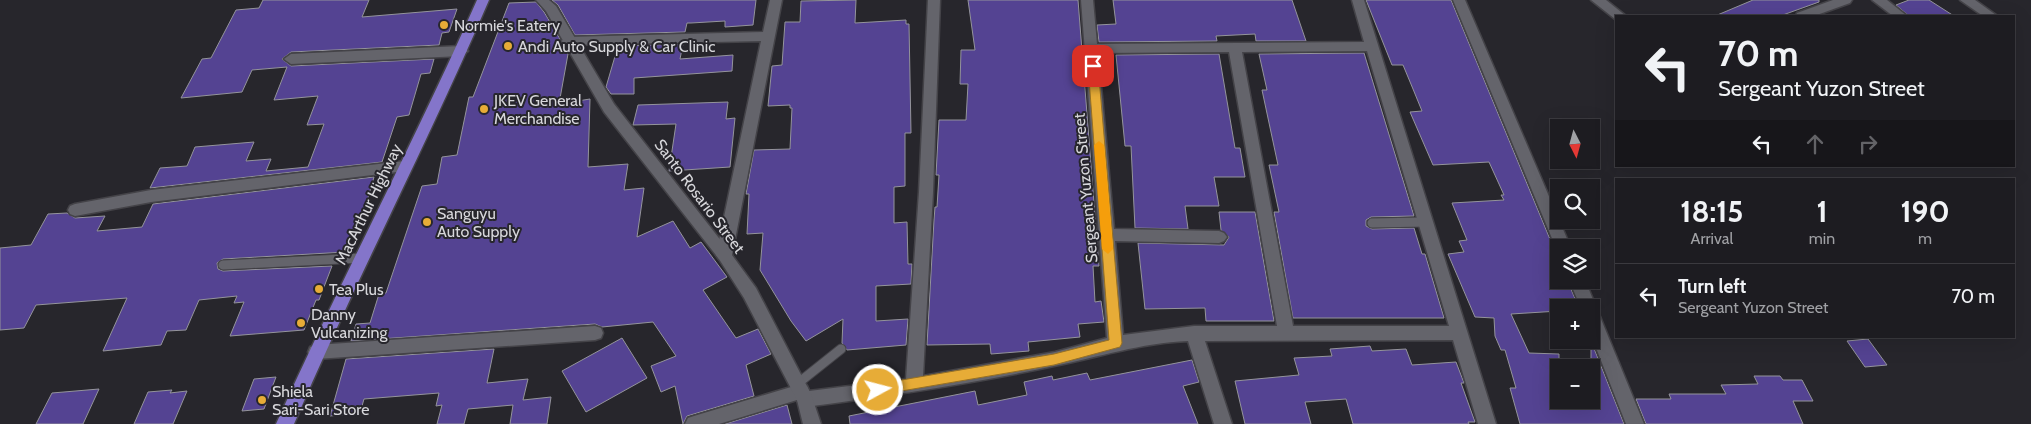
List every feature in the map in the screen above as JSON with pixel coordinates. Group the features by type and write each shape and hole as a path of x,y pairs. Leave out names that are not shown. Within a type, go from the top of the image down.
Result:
{"highway":[{"name":"MacArthur Highway","path":"285,424 316,352 461,51 483,0"}],"street":[{"name":"Santo Rosario Street","path":"542,0 551,9 568,41 610,108 724,255 750,293 801,392 812,424"},
{"path":"724,255 776,0"},
{"path":"914,385 926,192 934,0"},
{"name":"Sergeant Yuzon Street","path":"1087,0 1116,343"},
{"path":"1358,0 1486,424"},
{"path":"1459,0 1560,239"},
{"path":"1597,0 1619,15"},
{"path":"1805,15 1846,0"},
{"path":"1878,0 1900,15"},
{"path":"1966,0 1990,15"},
{"path":"568,41 768,36"},
{"path":"1092,49 1373,46"},
{"path":"1235,48 1286,333"},
{"path":"291,59 461,51"},
{"path":"75,210 150,196 405,166"},
{"path":"1106,235 1219,237"},
{"path":"316,352 595,332"},
{"path":"694,424 801,392 914,385 1054,359 1116,343 1194,333 1459,333"},
{"path":"1194,333 1223,424"},
{"path":"1600,336 1635,424"}],"lane":[{"path":"1372,223 1426,222"},
{"path":"223,265 361,258"},
{"path":"801,392 841,349"}],"building":[{"path":"263,0 369,0 362,17 457,9 449,32 442,33 439,45 291,52 282,59 291,66 434,59 430,73 421,74 409,115 397,117 382,162 150,188 160,168 187,166 195,147 254,142 246,161 271,159 266,171 308,167 324,124 307,125 318,96 274,100 287,67 252,70 242,92 181,98 202,59 211,58 236,10 259,8"},
{"path":"552,0 756,0 753,25 725,27 725,21 687,23 685,32 575,35 558,5"},
{"path":"856,0 855,23 906,20 906,24 909,24 911,133 905,133 905,186 894,187 894,223 907,222 908,264 912,264 911,284 876,286 876,321 908,319 906,345 847,350 842,343 843,319 806,341 791,321 760,270 763,233 747,234 749,194 746,194 754,150 790,149 792,108 790,108 790,105 768,106 772,66 782,65 785,22 800,22 801,1"},
{"path":"968,0 1078,0 1099,266 1093,266 1095,302 1101,301 1104,322 1078,324 1080,337 1028,342 1029,351 991,354 990,344 927,345 934,220 935,207 937,207 939,175 936,175 939,120 966,120 968,84 960,84 961,50 975,50"},
{"path":"1113,0 1292,0 1306,41 1256,41 1255,34 1216,36 1217,41 1099,42 1097,25 1116,24"},
{"path":"1366,0 1451,0 1550,239 1550,289 1571,289 1575,299 1550,299 1550,312 1511,314 1529,353 1559,354 1559,359 1550,359 1550,409 1600,409 1600,364 1624,424 1520,424 1510,388 1516,388 1505,350 1501,350 1495,336 1494,318 1475,317 1448,254 1464,252 1459,241 1467,240 1452,203 1504,200 1501,195 1504,195 1489,162 1433,165 1410,112 1422,111 1403,65 1392,65"},
{"path":"1753,0 1819,0 1819,2 1783,15 1717,15"},
{"path":"1909,0 1929,0 1952,15 1908,15 1896,5"},
{"path":"536,2 544,12 560,39 559,42 568,54 559,104 590,99 588,167 628,164 624,190 644,188 637,237 673,221 690,248 701,242 727,277 703,290 736,338 758,329 771,354 746,365 754,396 687,416 683,424 675,386 661,392 651,366 676,356 653,322 602,327 595,324 351,341 356,324 370,323 379,294 386,293 422,186 437,184 442,157 457,155 469,97 473,97 509,3"},
{"path":"683,44 680,59 733,55 732,71 634,78 634,94 611,94 606,87 618,46"},
{"path":"1364,53 1414,216 1371,217 1366,220 1366,226 1372,229 1414,228 1422,254 1425,254 1444,318 1293,318 1274,212 1279,212 1269,165 1278,165 1262,90 1267,90 1259,54"},
{"path":"1219,54 1235,148 1240,148 1245,177 1214,177 1219,206 1185,206 1188,229 1135,228 1131,146 1125,146 1116,55"},
{"path":"728,102 726,119 735,118 730,167 669,171 676,124 633,125 638,105"},
{"path":"374,177 361,222 356,223 346,252 223,259 217,263 218,269 223,271 332,266 319,300 316,300 304,330 230,336 244,302 234,303 237,296 199,300 186,330 167,331 161,345 103,351 127,298 36,305 24,328 0,330 0,248 31,245 48,214 67,213 75,218 105,216 97,231 142,227 153,204"},
{"path":"1219,212 1255,212 1274,321 1206,321 1205,308 1145,309 1138,243 1224,245 1229,237 1221,230"},
{"path":"622,338 647,378 586,412 562,371"},
{"path":"1868,339 1887,365 1865,367 1847,341"},
{"path":"1370,346 1372,351 1406,349 1412,365 1456,362 1464,383 1461,383 1475,422 1468,422 1469,424 1353,424 1346,399 1305,402 1311,424 1245,424 1235,381 1299,375 1294,358 1332,356 1330,349"},
{"path":"494,349 487,383 528,379 523,400 551,397 547,424 510,424 513,405 468,409 464,424 437,424 442,405 436,406 439,393 364,399 360,413 330,416 346,359"},
{"path":"1591,349 1594,349 1598,359 1591,359"},
{"path":"1192,360 1199,382 1183,386 1198,424 850,424 849,416 975,391 978,405 1027,395 1024,382 1052,376 1053,380 1087,373 1090,380"},
{"path":"1754,376 1780,376 1783,380 1802,380 1813,401 1793,401 1803,424 1646,424 1636,399 1671,399 1669,394 1726,394 1721,385 1758,384"},
{"path":"276,377 264,409 242,411 254,379"},
{"path":"99,389 83,424 36,424 52,393"},
{"path":"172,390 170,393 187,391 173,424 134,424 148,392"},
{"path":"787,405 792,424 725,424"}],"slow traffic":[{"path":"1099,145 1108,249"}],"place":[{"name":"Normie's Eatery","path":"444,25"},
{"name":"Andi Auto Supply & Car Clinic","path":"508,46"},
{"name":"JKEV General Merchandise","path":"484,109"},
{"name":"Sanguyu Auto Supply","path":"427,222"},
{"name":"Tea Plus","path":"319,289"},
{"name":"Danny Vulcanizing","path":"301,323"},
{"name":"Shiela Sari-Sari Store","path":"262,400"}],"route":[{"path":"878,390 1054,359 1116,343 1093,66"}]}
